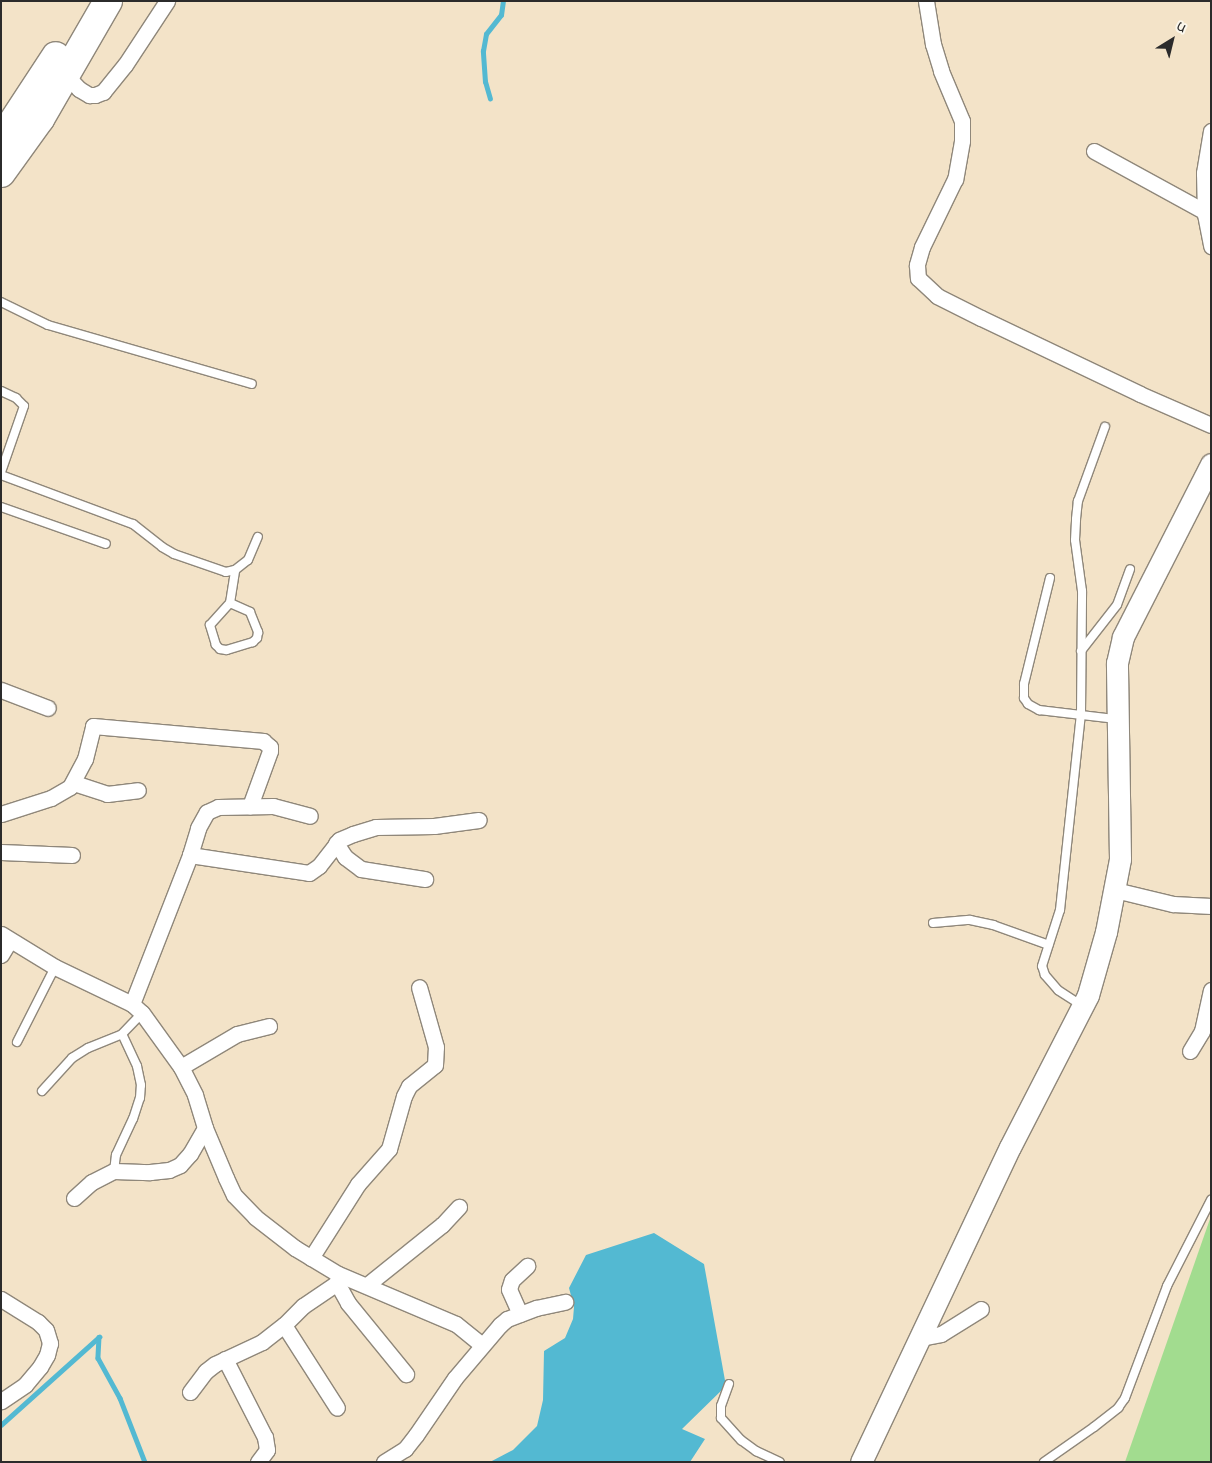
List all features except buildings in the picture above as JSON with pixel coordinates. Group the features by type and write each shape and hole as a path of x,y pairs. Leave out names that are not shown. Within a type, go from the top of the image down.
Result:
{"highway":[{"path":"1,140 52,63 88,1"},
{"path":"1,173 40,119 108,1"}],"street":[{"path":"66,75 79,89 89,95 103,92 125,65 167,1"},
{"path":"926,1 935,53 962,121 962,141 955,178 922,247 917,266 918,278 937,296 1140,394 1211,425"},
{"path":"1211,131 1204,173 1211,246"},
{"path":"1094,151 1208,215"},
{"path":"861,1462 1010,1147 1088,996 1115,890 1120,859 1117,663 1123,637 1211,464"},
{"path":"1,690 48,708"},
{"path":"1,814 58,795 74,783 85,759 93,726 264,742 270,749 250,806"},
{"path":"74,783 107,794 138,790"},
{"path":"137,1009 198,828 209,810 218,807 279,807 310,816"},
{"path":"190,854 308,874 319,866 336,842 353,834 376,827 434,826 479,820"},
{"path":"336,842 350,862 361,869 425,879"},
{"path":"1,852 72,855"},
{"path":"1115,890 1173,904 1211,906"},
{"path":"1,955 6,937 55,967 137,1009 182,1068 195,1095 205,1128 234,1195 274,1233 338,1278 367,1285 456,1324 481,1344"},
{"path":"311,1258 358,1184 389,1149 404,1096 409,1086 435,1065 436,1046 418,987"},
{"path":"1190,1051 1202,1031 1211,990"},
{"path":"182,1068 237,1034 269,1026"},
{"path":"74,1198 92,1182 114,1171 150,1172 169,1170 180,1165 190,1154 205,1128"},
{"path":"367,1285 442,1224 459,1207"},
{"path":"520,1314 509,1289 512,1280 526,1266"},
{"path":"190,1392 206,1371 262,1342 284,1325 302,1306 338,1278"},
{"path":"338,1278 348,1303 406,1374"},
{"path":"1,1299 38,1322 46,1330 50,1343 47,1355 40,1368 25,1385 1,1401"},
{"path":"384,1462 405,1449 481,1344 507,1319 543,1306 565,1302"},
{"path":"921,1338 940,1334 981,1309"},
{"path":"284,1325 337,1408"},
{"path":"225,1360 265,1437 267,1450 258,1462"}],"lane":[{"path":"1,302 48,324 252,384"},
{"path":"1,391 16,398 24,406 5,452 1,474 133,524 174,554 226,572 235,570 248,560 258,537"},
{"path":"1082,1006 1058,990 1045,975 1042,966 1060,910 1081,714 1082,591 1075,540 1078,501 1105,427"},
{"path":"1,508 106,544"},
{"path":"1081,651 1117,605 1130,569"},
{"path":"230,602 250,612 258,632 257,638 253,642 220,650 216,645 210,625 230,602 235,570"},
{"path":"1050,578 1024,684 1024,698 1028,704 1039,710 1118,719"},
{"path":"933,923 970,920 993,925 1049,945"},
{"path":"17,1042 55,967"},
{"path":"42,1092 61,1068 80,1052 122,1034 137,1009"},
{"path":"114,1171 116,1155 133,1119 140,1098 141,1085 137,1066 122,1034"},
{"path":"1044,1462 1094,1427 1118,1408 1125,1398 1167,1286 1211,1200"},
{"path":"730,1384 723,1397 721,1418 741,1440 756,1451 780,1462"}],"green space":[{"path":"1211,1216 1211,1462 1125,1462"}],"water":[{"path":"654,1233 704,1264 726,1386 682,1429 705,1439 690,1462 490,1462 513,1450 537,1426 543,1400 544,1351 565,1338 573,1319 574,1307 569,1288 586,1255"}],"waterway":[{"path":"490,99 485,82 483,51 486,34 501,15 503,1"},
{"path":"1,1425 99,1337 98,1358 120,1398 145,1462"}]}
